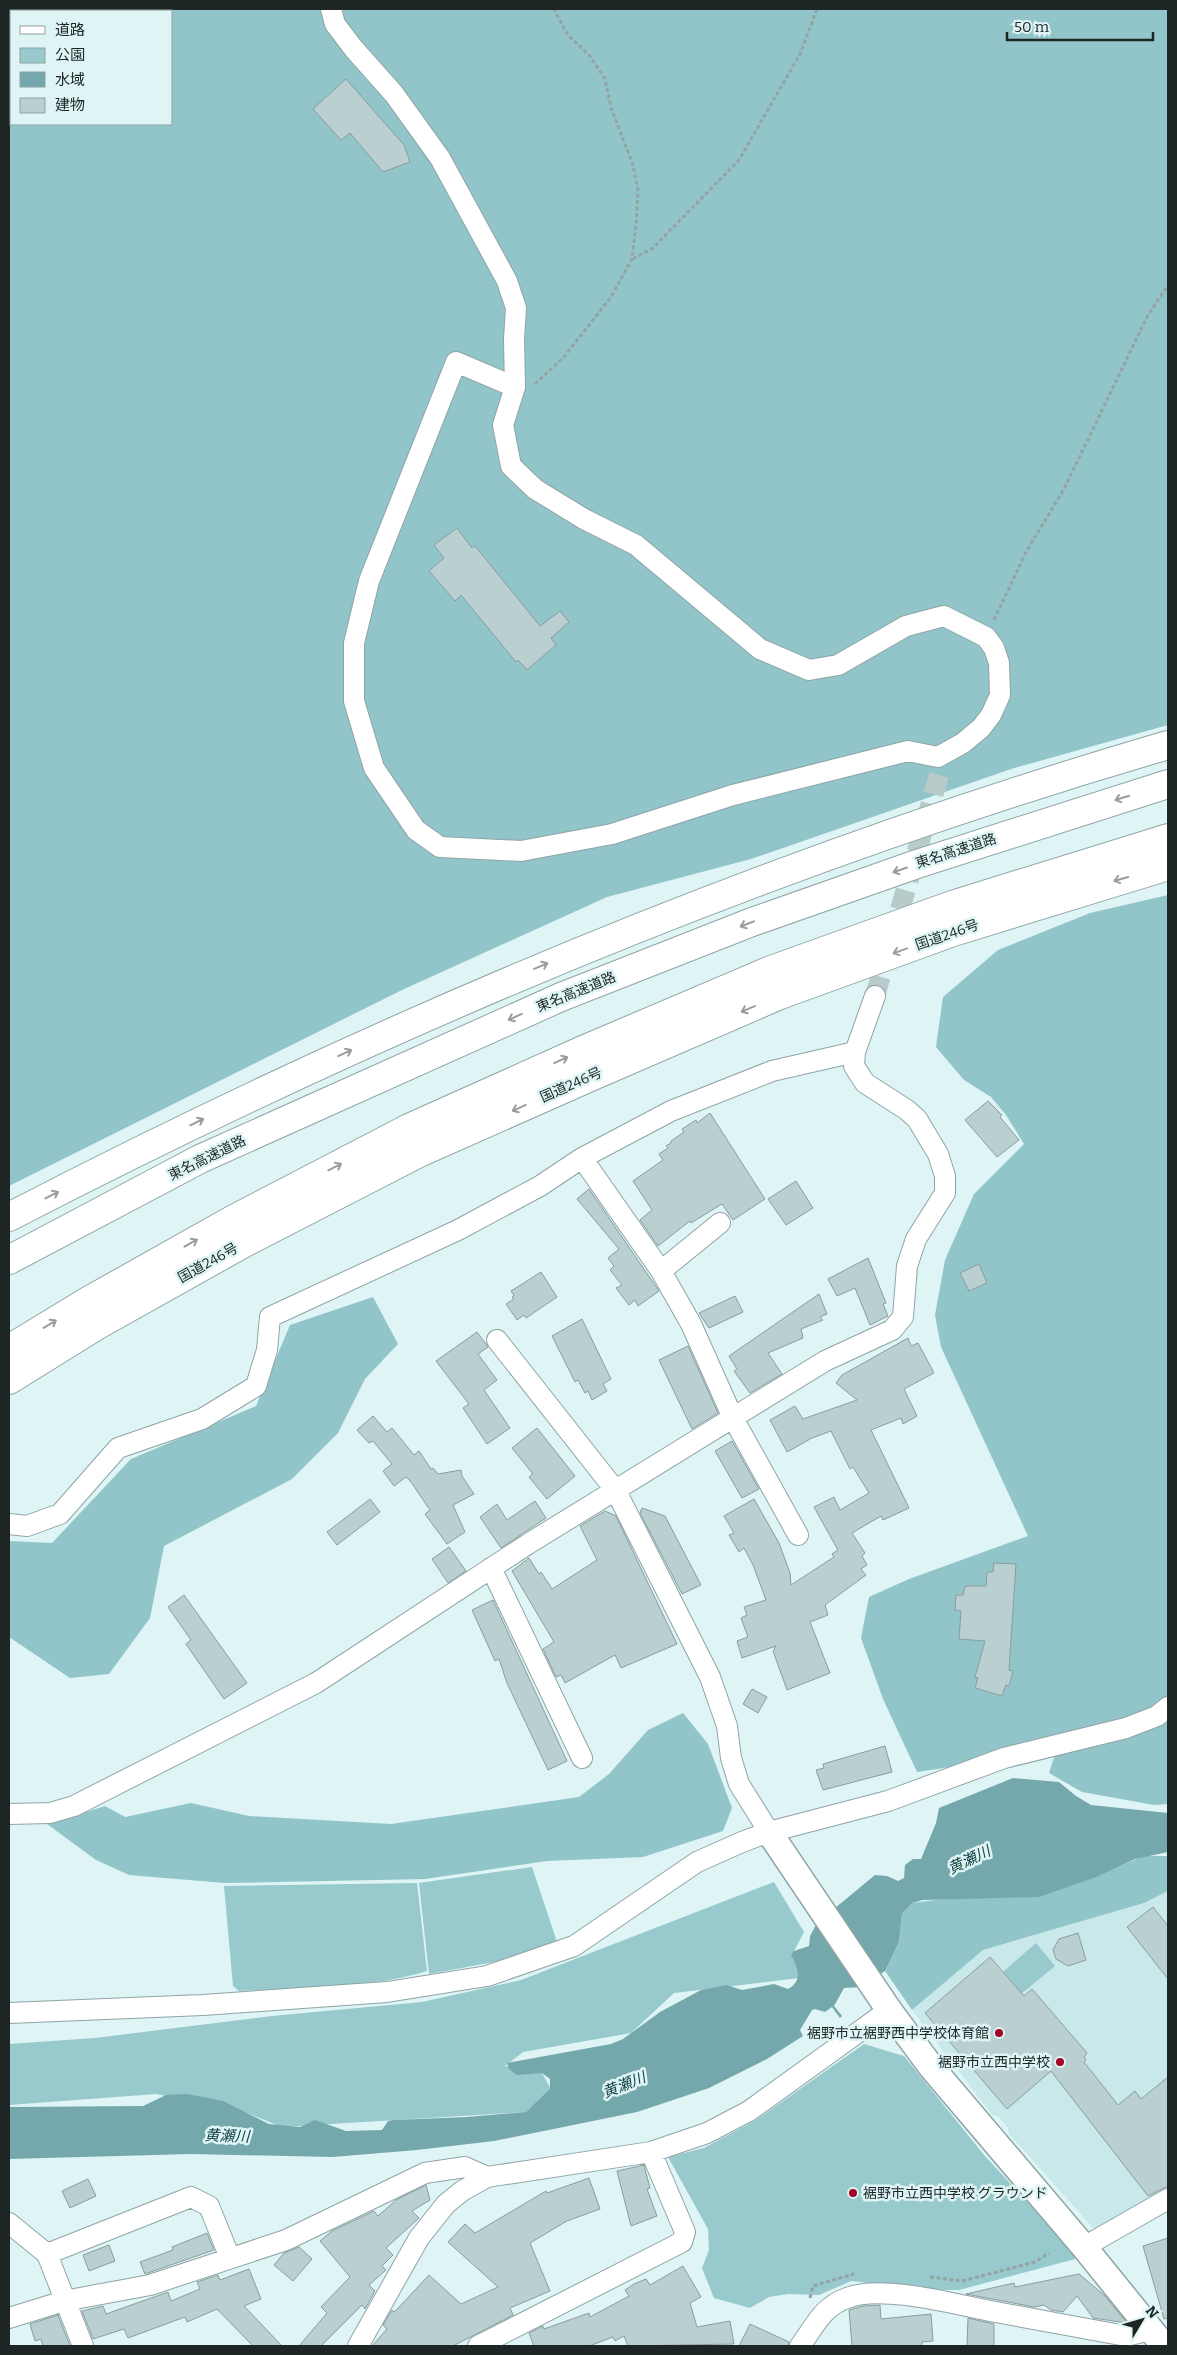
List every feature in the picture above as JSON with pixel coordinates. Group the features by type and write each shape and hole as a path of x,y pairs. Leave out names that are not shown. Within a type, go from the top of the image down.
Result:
{"highway":[{"path":"9,1217 201,1120 403,1026 548,963 704,902 913,825 1168,745"},
{"name":"東名高速道路","path":"9,1260 200,1160 561,997 761,918 1045,821 1168,784"},
{"name":"国道246号","path":"9,1349 88,1301 234,1219 408,1128 583,1050 780,967 954,904 1168,838"},
{"name":"国道246号","path":"9,1380 96,1326 246,1242 419,1153 577,1082 780,995 953,932 1168,866"}],"street":[{"path":"331,9 335,24 354,49 394,94 440,158 507,281 516,308 514,339 523,388 503,425 511,466 536,490 584,519 636,545 760,649 809,670 838,665 906,626 944,616 986,637 994,648 999,663 1000,695 991,715 981,728 940,763 908,751 733,795 612,834 521,851 440,847 416,830 374,768 354,701 354,643 369,581 456,362 523,388"},
{"path":"9,1814 50,1813 74,1806 316,1683 491,1568 825,1361 892,1330 903,1317 907,1266 916,1239 945,1193 945,1176 938,1154 917,1119 859,1077 854,1066 855,1052 875,996"},
{"path":"9,1524 27,1526 60,1514 118,1448 202,1419 256,1386 267,1350 270,1317 458,1230 540,1186 582,1158 670,1110 772,1072 855,1052"},
{"path":"582,1158 661,1271 691,1324 733,1418 798,1535"},
{"path":"661,1271 720,1223"},
{"path":"497,1340 616,1491 710,1677 728,1726 731,1758 739,1784 768,1832 887,2006 932,2068 1084,2247 1157,2338"},
{"path":"491,1568 582,1758"},
{"path":"9,2013 203,2005 387,1992 487,1976 574,1946 697,1862 768,1832 888,1801 1021,1753 1126,1728 1157,1716 1168,1707"},
{"path":"358,2346 420,2238 446,2204 462,2191 487,2177 651,2152 707,2133 749,2111 887,2006"},
{"path":"478,2346 682,2242 685,2232 651,2152"},
{"path":"9,2318 64,2301 150,2285 286,2240 425,2173 465,2167 487,2177"},
{"path":"47,2254 191,2197 209,2206 230,2258"},
{"path":"1084,2247 1168,2199"},
{"path":"9,2223 47,2254 82,2346"},
{"path":"800,2346 823,2312 832,2305 848,2297 872,2293 927,2299 1126,2336 1157,2338"}],"path":[{"path":"523,388 564,357 611,297 632,259 638,191 633,165 611,108 605,79 590,56 567,34 554,9"},
{"path":"632,259 653,248 739,160 800,54 817,9"},
{"path":"986,637 1026,552 1064,489 1148,315 1168,285"},
{"path":"925,2276 962,2281 1036,2262 1049,2253"},
{"path":"810,2294 813,2286 846,2275 863,2273"}],"shaded area":[{"path":"9,9 1168,9 1168,725 1011,769 751,859 607,897 402,990 9,1186"},
{"path":"1168,895 1168,1804 1154,1805 1082,1792 1049,1773 1060,1739 978,1763 917,1772 883,1699 861,1638 869,1597 909,1579 1028,1536 941,1347 935,1315 945,1260 974,1194 1024,1144 1006,1115 991,1097 964,1080 936,1047 943,997 998,950 1090,913"},
{"path":"373,1297 398,1344 365,1379 338,1433 292,1479 164,1546 150,1618 109,1674 70,1678 9,1637 9,1541 52,1543 131,1459 256,1406 290,1325"},
{"path":"683,1713 708,1744 732,1808 723,1831 643,1857 547,1861 425,1879 225,1883 129,1875 96,1860 47,1824 105,1806 125,1817 191,1803 249,1816 391,1824 579,1797 609,1774 648,1730"},
{"path":"1144,1856 1168,1856 1168,1891 1144,1903 983,1950 912,2010 885,1971 899,1942 902,1914 912,1903 1080,1882"},
{"name":"裾野市立西中学校","path":"1168,1891 1168,2191 1095,2230 1009,2134 1008,2128 999,2117 992,2115 912,2010 983,1950 1144,1903"}],"green space":[{"path":"532,1867 557,1942 510,1959 429,1974 419,1883"},
{"path":"774,1882 804,1932 794,1951 799,1978 674,1993 631,2033 523,2052 505,2066 542,2073 551,2089 526,2112 282,2127 242,2111 156,2094 9,2105 9,2044 95,2038 272,2016 422,2002 521,1980"},
{"path":"417,1883 427,1971 381,1981 334,1987 239,1991 233,1986 224,1886"},
{"path":"1036,1943 1055,1966 1021,1994 1003,1972"},
{"name":"裾野市立西中学校 グラウンド","path":"864,2044 904,2056 984,2155 1079,2258 959,2290 934,2290 851,2281 819,2295 788,2294 769,2297 750,2308 714,2298 702,2268 709,2250 708,2229 668,2157 704,2148 756,2120"}],"water":[{"name":"黄瀬川","path":"1013,1778 1059,1782 1091,1805 1168,1813 1168,1852 1135,1859 1096,1877 1039,1897 923,1900 912,1903 902,1914 899,1942 885,1971 861,1987 844,1988 834,2006 842,2016 840,2018 832,2007 825,2012 812,2010 800,2030 803,2036 767,2059 709,2088 637,2112 494,2141 417,2150 332,2157 191,2154 9,2159 9,2107 143,2106 166,2095 187,2094 223,2101 269,2124 300,2127 315,2120 346,2131 382,2130 388,2121 394,2120 526,2112 550,2089 550,2079 542,2073 517,2075 509,2069 507,2063 611,2044 623,2039 660,2012 701,1990 727,1985 742,1990 774,1984 788,1989 796,1982 798,1974 791,1955 794,1951 809,1946 810,1936 817,1923 875,1875 887,1876 898,1881 904,1878 905,1865 913,1859 921,1859 936,1823 939,1808"}],"building":[{"path":"346,79 404,145 410,162 383,172 350,133 341,140 313,109"},
{"path":"457,528 472,548 475,546 540,626 560,611 569,622 551,638 556,645 527,670 518,660 516,662 461,595 455,601 429,571 444,558 434,545"},
{"path":"988,1101 1002,1115 1000,1117 1019,1140 997,1157 965,1120"},
{"path":"710,1113 765,1199 733,1220 722,1204 691,1223 690,1221 658,1246 640,1220 652,1210 633,1181 663,1160 659,1154 668,1148 666,1146 671,1141 684,1132 682,1129 696,1120 697,1123"},
{"path":"796,1181 813,1208 786,1225 768,1199"},
{"path":"589,1189 659,1291 638,1306 635,1300 629,1305 616,1288 622,1285 610,1270 614,1266 608,1258 619,1249 577,1199"},
{"path":"868,1258 886,1303 883,1304 888,1316 870,1325 855,1288 837,1296 828,1279"},
{"path":"979,1264 987,1283 969,1291 960,1273"},
{"path":"541,1272 557,1297 526,1318 524,1315 517,1320 506,1304 514,1299 511,1291"},
{"path":"819,1294 827,1314 820,1317 823,1320 801,1329 803,1338 768,1353 782,1374 750,1393 734,1371 737,1369 729,1356"},
{"path":"735,1296 743,1312 709,1328 699,1313"},
{"path":"582,1319 611,1379 603,1384 607,1391 592,1400 588,1391 585,1393 578,1380 575,1382 552,1336"},
{"path":"477,1332 488,1347 478,1354 497,1380 484,1390 510,1428 487,1444 463,1408 469,1404 436,1361"},
{"path":"908,1338 911,1346 918,1343 934,1373 904,1389 917,1416 903,1424 901,1418 871,1430 909,1508 883,1520 881,1516 852,1533 865,1553 862,1556 867,1565 861,1569 866,1575 825,1605 828,1615 810,1622 830,1673 787,1690 773,1651 776,1646 742,1658 737,1641 748,1637 741,1618 747,1615 744,1607 766,1600 753,1565 744,1548 739,1552 729,1535 734,1533 724,1516 754,1499 779,1543 790,1573 791,1585 834,1557 832,1554 838,1550 814,1507 834,1497 840,1510 869,1493 853,1467 850,1469 831,1431 812,1438 787,1452 770,1420 795,1406 803,1419 857,1400 836,1383 842,1375"},
{"path":"688,1346 718,1413 692,1429 659,1360"},
{"path":"373,1416 387,1432 392,1428 414,1455 419,1451 431,1469 433,1468 438,1474 461,1470 462,1476 474,1494 453,1505 465,1532 447,1544 425,1514 430,1510 411,1482 406,1477 394,1486 383,1471 392,1464 373,1441 369,1443 357,1430"},
{"path":"537,1428 575,1476 547,1499 529,1477 533,1474 512,1448"},
{"path":"732,1441 759,1489 742,1498 715,1451"},
{"path":"370,1499 380,1512 337,1545 327,1532"},
{"path":"535,1501 546,1518 501,1548 480,1517 497,1504 507,1520"},
{"path":"642,1508 665,1516 701,1585 682,1594 640,1513"},
{"path":"605,1511 616,1516 677,1644 621,1668 615,1655 565,1683 561,1675 556,1677 543,1649 554,1642 512,1571 529,1558 539,1574 541,1572 552,1589 597,1560 580,1526"},
{"path":"449,1547 466,1571 448,1583 432,1559"},
{"path":"994,1563 1016,1564 1009,1670 1013,1671 1009,1686 1006,1685 1002,1696 975,1688 978,1678 975,1677 985,1641 959,1639 961,1611 955,1610 956,1595 963,1595 965,1586 986,1586 987,1572 993,1572"},
{"path":"184,1595 247,1683 224,1699 186,1644 191,1640 168,1607"},
{"path":"493,1600 567,1761 548,1770 507,1683 499,1659 495,1661 472,1610"},
{"path":"752,1689 767,1697 758,1713 743,1704"},
{"path":"885,1746 892,1772 823,1790 816,1770 824,1768 823,1764"},
{"path":"1153,1907 1168,1926 1168,1979 1127,1927"},
{"path":"1078,1933 1086,1960 1068,1966 1056,1959 1053,1950 1059,1939"},
{"path":"990,1957 1024,1996 1032,1989 1087,2053 1084,2057 1086,2060 1084,2062 1118,2105 1135,2091 1141,2099 1168,2077 1168,2186 1148,2196 1051,2071 1007,2109 925,2013"},
{"path":"644,2165 650,2188 647,2189 657,2216 631,2226 617,2171"},
{"path":"589,2178 600,2209 567,2221 530,2243 550,2291 510,2308 513,2315 453,2346 372,2346 387,2329 383,2325 392,2310 394,2312 429,2275 461,2304 498,2287 448,2242 465,2224 475,2233 546,2191 547,2193"},
{"path":"88,2179 96,2196 70,2208 62,2191"},
{"path":"426,2185 430,2200 412,2211 419,2218 386,2248 393,2255 382,2266 386,2270 369,2285 375,2291 365,2309 362,2305 321,2346 299,2346 327,2313 321,2307 350,2277 320,2241 332,2231 374,2211 378,2216 396,2200"},
{"path":"207,2233 214,2250 145,2274 140,2262 173,2250 172,2247"},
{"path":"1168,2238 1168,2318 1164,2319 1143,2246"},
{"path":"109,2245 115,2261 89,2271 83,2255"},
{"path":"299,2247 312,2259 293,2281 274,2265 284,2253"},
{"path":"683,2266 701,2297 690,2303 697,2327 730,2321 734,2344 628,2346 624,2336 615,2341 613,2337 589,2346 534,2346 529,2333 543,2326 544,2329 589,2313 590,2317 629,2296 625,2290 634,2284 646,2279 650,2285"},
{"path":"249,2269 261,2299 244,2306 282,2346 253,2346 217,2309 187,2322 185,2317 128,2338 124,2329 93,2339 82,2311 103,2306 106,2314 168,2292 171,2301 200,2289 197,2282 218,2275 220,2280"},
{"path":"1079,2274 1104,2295 1127,2323 1093,2318 1077,2296 1063,2312 1051,2310 1044,2305 1034,2307 966,2294 1014,2283 1015,2287"},
{"path":"880,2305 881,2319 931,2314 933,2341 922,2342 922,2346 852,2346 849,2310 863,2306"},
{"path":"58,2315 70,2346 43,2346 41,2339 35,2341 30,2324"},
{"path":"968,2318 994,2324 994,2346 967,2346"},
{"path":"750,2324 789,2342 788,2346 739,2346"}],"tunnel":[{"path":"875,996 941,768"}],"place":[{"name":"裾野市立裾野西中学校体育館","path":"999,2033"},
{"name":"裾野市立西中学校","path":"1060,2062"},
{"name":"裾野市立西中学校 グラウンド","path":"853,2193"}]}
